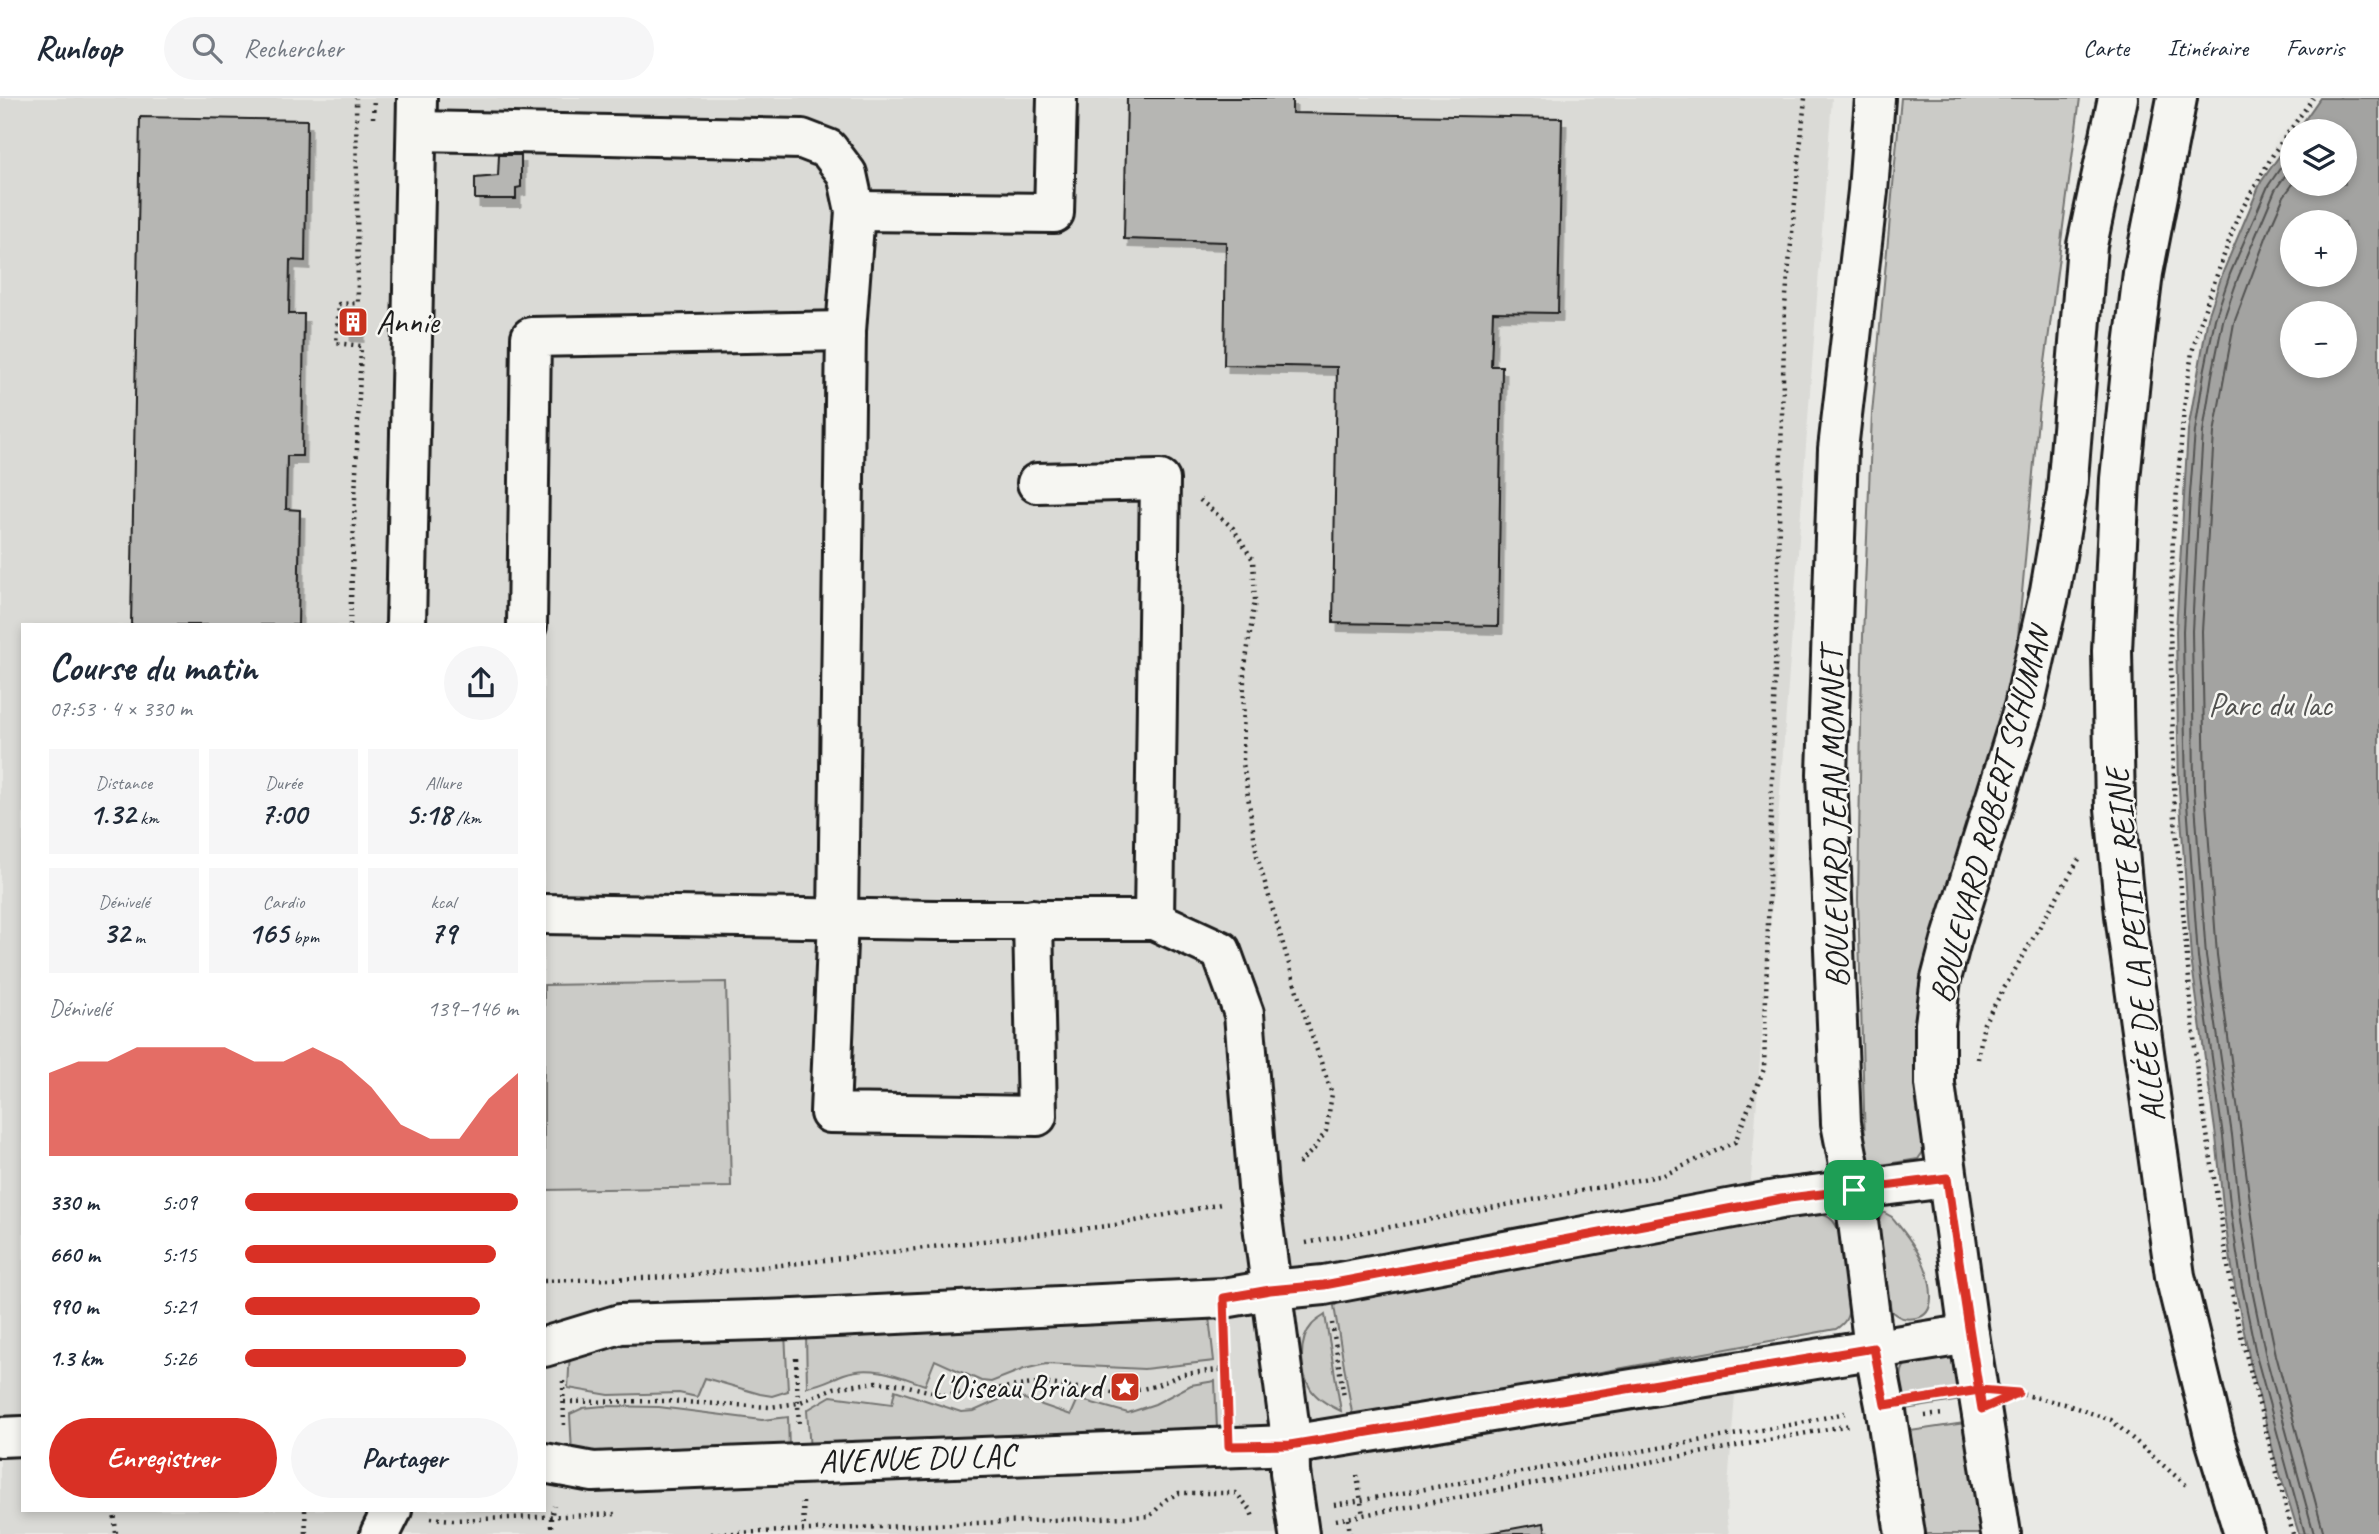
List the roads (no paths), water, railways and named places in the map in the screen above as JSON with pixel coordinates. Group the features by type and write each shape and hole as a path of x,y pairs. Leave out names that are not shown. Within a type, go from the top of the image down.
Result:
{"street":[{"path":"855,211 1054,213 1057,98"},
{"name":"BOULEVARD JEAN MONNET","path":"1875,98 1868,191 1838,449 1827,775 1841,1124 1854,1190 1874,1348 1905,1534"},
{"name":"BOULEVARD ROBERT SCHUMAN","path":"2001,1534 1947,1178 1935,1084 1935,1024 1941,979 2024,707 2050,591 2067,491 2087,245 2118,98"},
{"name":"ALLÉE DE LA PETITE REINE","path":"2177,98 2143,273 2120,479 2112,650 2115,808 2125,915 2175,1276 2215,1439 2244,1534"},
{"path":"406,623 416,114 802,139 828,149 847,174 855,211 846,331 838,918 830,1113 1037,1116 1033,919"},
{"path":"527,623 531,337 846,331"},
{"path":"1037,483 1160,480 1154,920"},
{"path":"546,914 1154,920 1221,951 1244,1014 1258,1187 1297,1519"},
{"path":"552,1344 620,1324 794,1319 1224,1298 1324,1285 1781,1199 1947,1178"},
{"name":"AVENUE DU LAC","path":"554,1465 593,1472 1290,1445 1969,1334"},
{"path":"0,1437 21,1436"},
{"path":"380,1534 391,1512"}],"water":[{"name":"Parc du lac","path":"2320,98 2379,98 2379,1534 2299,1534 2275,1458 2250,1361 2235,1287 2191,958 2179,789 2176,631 2188,430 2208,317 2223,272 2261,182 2280,155 2280,196 2357,196 2357,119 2305,119"}],"place":[{"name":"Annie","path":"353,322"},
{"name":"L'Oiseau Briard","path":"1125,1387"}]}
